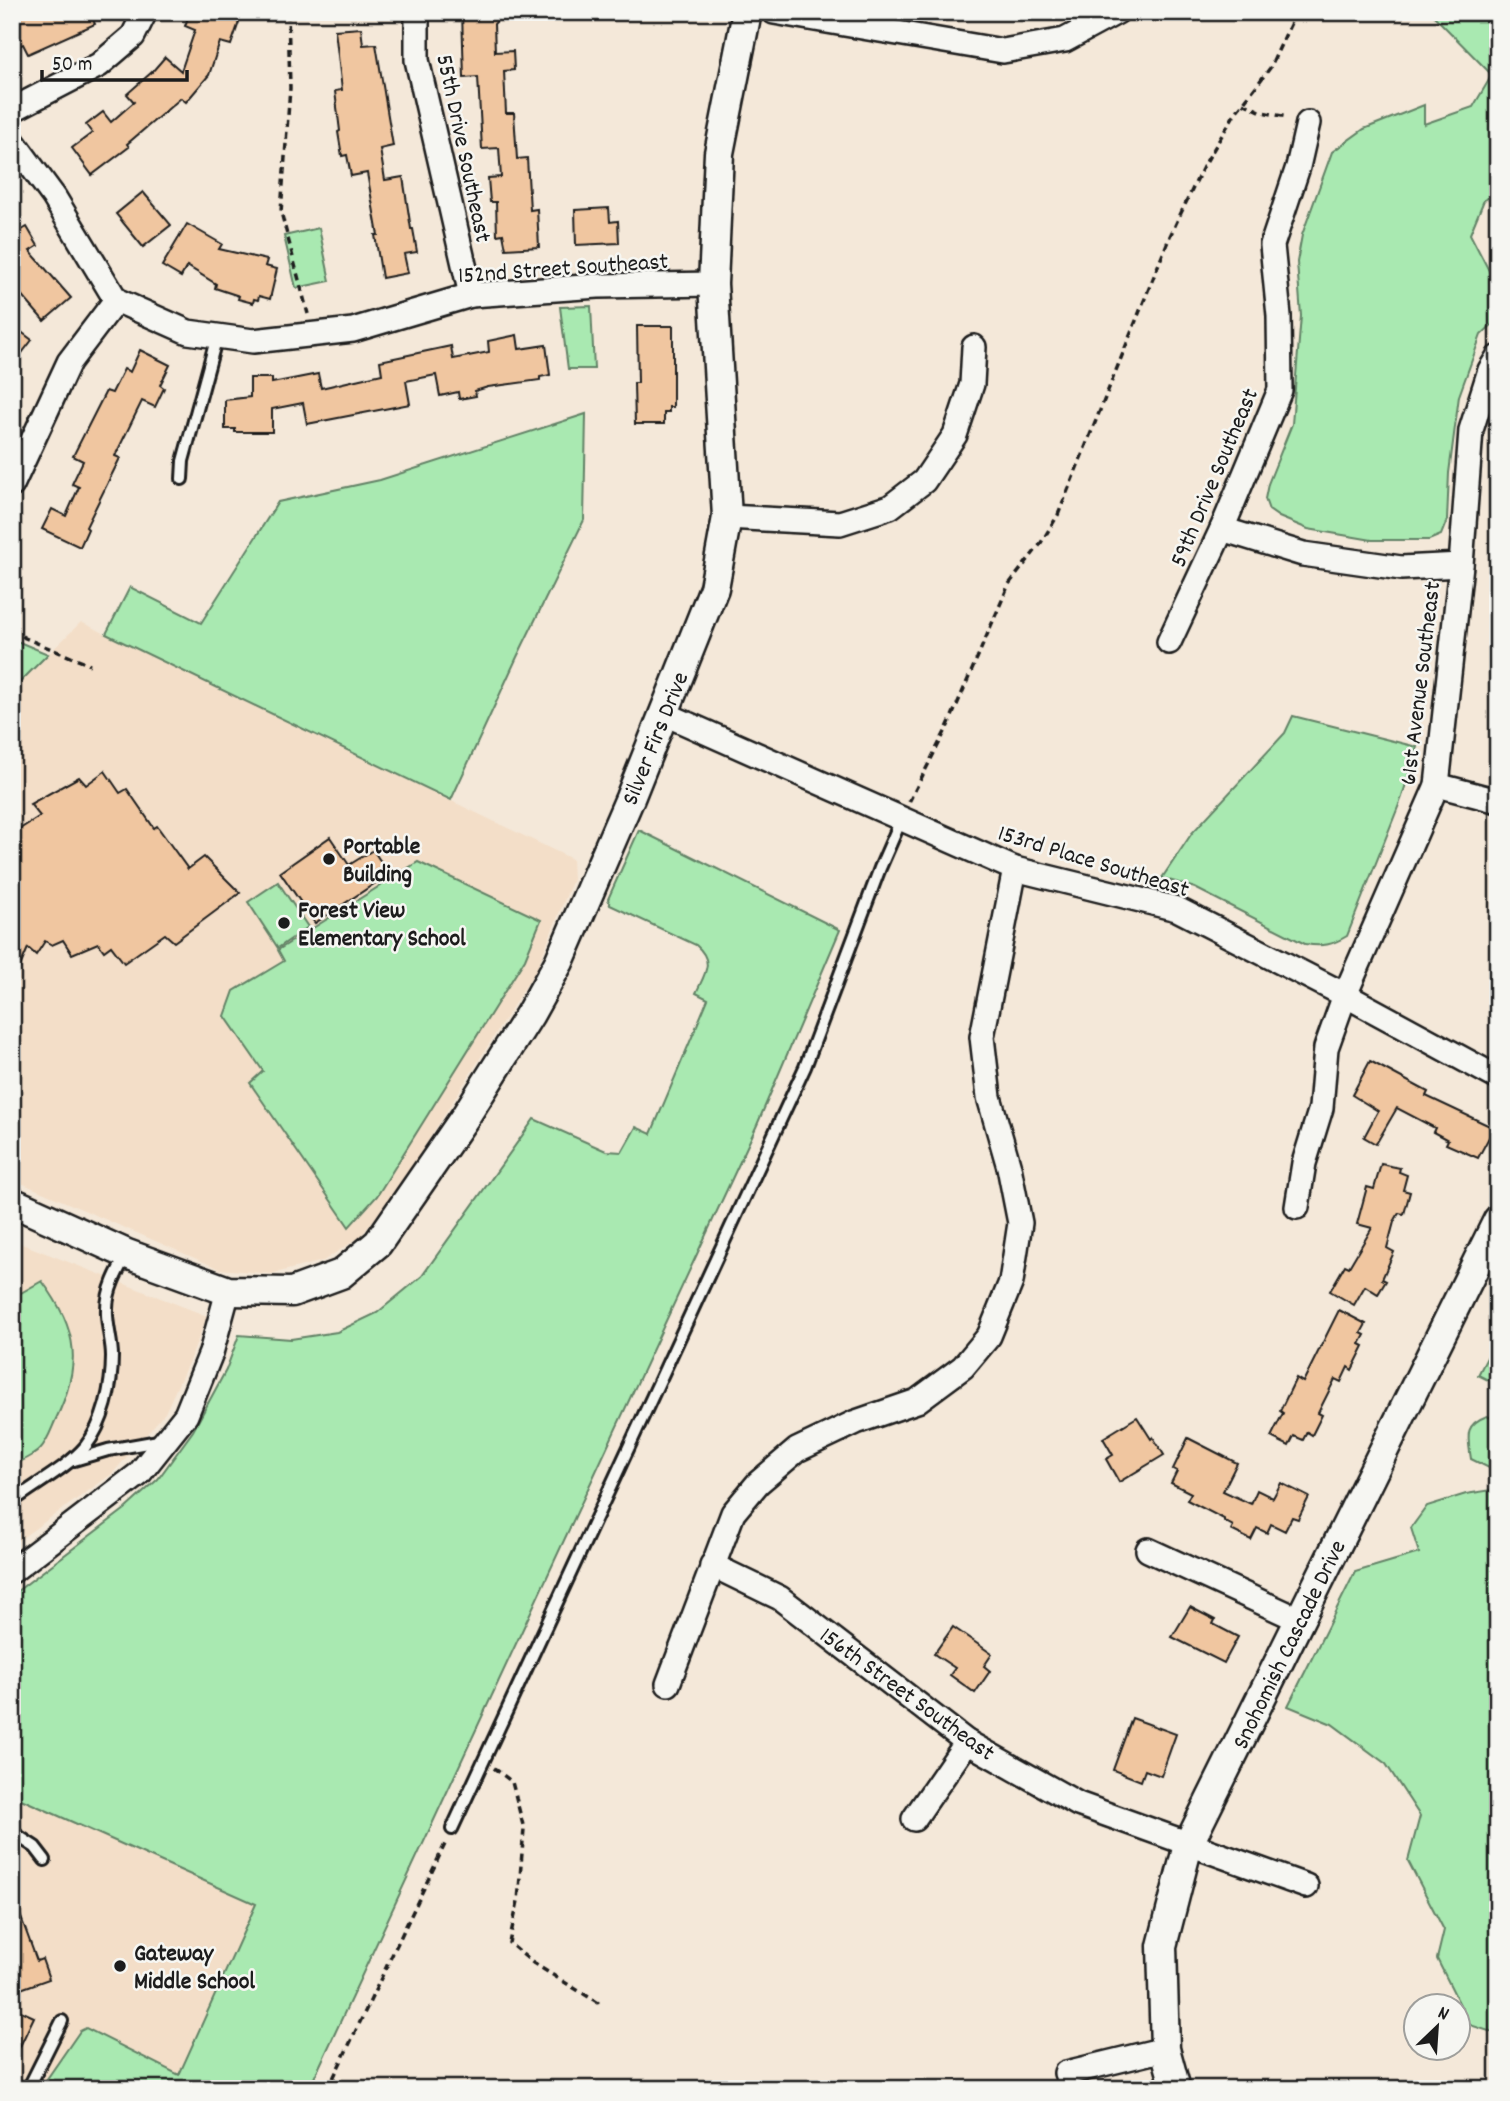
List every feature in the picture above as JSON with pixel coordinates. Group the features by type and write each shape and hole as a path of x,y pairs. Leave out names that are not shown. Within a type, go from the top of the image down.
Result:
{"street":[{"path":"12,110 99,65 133,36 145,12"},
{"name":"55th Drive Southeast","path":"417,12 417,60 471,295"},
{"name":"Silver Firs Drive","path":"228,1291 292,1292 341,1274 378,1243 472,1106 559,962 665,714 714,588 727,517 713,284 719,152 747,12"},
{"path":"774,12 1003,51 1065,40 1116,14"},
{"name":"59th Drive Southeast","path":"1169,642 1222,529 1280,390 1279,316 1272,245 1298,167 1308,123"},
{"path":"12,140 54,197 116,300 69,362 12,485"},
{"name":"152nd Street Southeast","path":"116,300 188,332 253,341 354,330 471,295 598,286 713,284"},
{"path":"727,517 840,523 890,507 924,481 955,435 972,384 974,347"},
{"name":"61st Avenue Southeast","path":"1297,1208 1304,1163 1321,1108 1326,1048 1345,995 1437,785 1461,565 1471,430 1490,370 1498,357"},
{"path":"1222,529 1303,554 1401,568 1461,565"},
{"name":"153rd Place Southeast","path":"665,714 1015,869 1177,909 1345,995 1498,1078"},
{"path":"1437,785 1498,801"},
{"path":"668,1684 733,1513 758,1483 797,1450 856,1422 917,1401 963,1367 989,1336 1011,1282 1020,1223 1009,1167 989,1097 982,1037 1015,869"},
{"path":"12,1202 127,1254 228,1291 211,1353 186,1415 167,1440 139,1474 12,1571"},
{"name":"Snohomish Cascade Drive","path":"1176,2089 1165,2049 1162,1946 1188,1845 1498,1220"},
{"path":"1148,1550 1300,1620"},
{"name":"156th Street Southeast","path":"712,1565 780,1598 967,1742 1077,1804 1306,1886"},
{"path":"914,1819 967,1742"},
{"path":"1066,2073 1165,2049"}],"lane":[{"path":"182,479 183,461 217,336"},
{"path":"452,1829 805,1067 880,868 901,820"},
{"path":"12,1502 71,1461 85,1447 103,1411 110,1382 112,1356 106,1310 108,1297 127,1254"},
{"path":"71,1461 108,1450 167,1440"},
{"path":"12,1832 35,1847 45,1860"},
{"path":"28,2089 62,2021"}],"path":[{"path":"288,12 290,88 281,212 313,334"},
{"path":"901,820 914,787 947,729 1009,584 1058,515 1170,236 1203,167 1270,68 1296,12"},
{"path":"1244,103 1262,112 1308,123"},
{"path":"12,629 25,638 90,665"},
{"path":"485,1760 512,1782 524,1829 518,1901 509,1943 533,1962 602,2005"},
{"path":"328,2089 452,1829"}],"shaded area":[{"name":"Forest View Elementary School","path":"81,622 572,859 573,879 537,968 395,1193 360,1237 323,1261 271,1274 220,1269 12,1179 12,690"},
{"path":"12,1240 207,1316 165,1413 112,1474 12,1545"},
{"name":"Gateway Middle School","path":"12,1795 256,1904 179,2075 86,2028 80,2031 40,2089 12,2089"}],"green space":[{"path":"1430,12 1498,12 1498,193 1484,200 1470,234 1498,288 1498,319 1481,335 1459,396 1449,473 1447,520 1441,535 1429,540 1372,540 1308,529 1279,517 1269,510 1265,499 1268,484 1292,424 1301,316 1297,262 1302,235 1332,152 1364,129 1424,105 1424,124 1473,107 1492,75"},
{"path":"319,228 330,281 296,288 284,236"},
{"path":"591,306 594,369 568,369 560,307"},
{"path":"586,414 584,520 451,800 106,634 130,587 201,623 278,502 380,480"},
{"path":"12,639 48,654 12,690"},
{"path":"1293,716 1417,747 1402,797 1347,936 1327,945 1305,944 1195,888 1162,878 1192,833 1285,733"},
{"path":"639,830 840,930 757,1125 309,2089 40,2089 80,2031 86,2028 179,2075 256,1904 12,1795 12,1595 125,1509 158,1479 193,1431 226,1370 239,1335 291,1339 337,1332 377,1313 422,1276 534,1119 606,1151 622,1152 636,1127 651,1134 708,999 696,993 705,974 707,962 696,945 610,905 608,899"},
{"path":"418,862 541,920 525,959 377,1196 349,1227 250,1083 263,1071 225,1016 234,991 284,961 278,950"},
{"path":"278,882 308,927 278,948 248,902"},
{"path":"42,1281 63,1316 69,1332 73,1365 64,1401 45,1443 34,1454 12,1466 12,1298"},
{"path":"1498,1336 1498,1385 1478,1375"},
{"path":"1487,1416 1498,1421 1498,1465 1489,1468 1471,1459 1468,1438 1474,1423"},
{"path":"1498,1489 1498,2034 1472,2026 1472,1993 1454,1993 1437,1959 1444,1930 1408,1861 1420,1816 1386,1764 1332,1724 1288,1706 1355,1572 1419,1553 1411,1528 1427,1506 1466,1494"}],"building":[{"path":"12,12 90,12 95,24 28,54 23,44 12,49"},
{"path":"190,12 210,12 239,22 231,45 220,42 209,75 186,102 181,98 127,144 129,147 92,175 72,148 92,133 86,125 103,112 111,122 134,102 127,94 165,57 181,71 195,30 185,26"},
{"path":"462,12 505,12 494,24 495,52 513,51 514,70 504,71 506,113 514,113 517,159 527,158 530,210 537,209 539,247 506,249 503,234 497,235 496,202 490,202 488,178 501,177 499,148 482,149 478,77 464,78"},
{"path":"361,28 363,45 376,44 393,146 380,149 385,180 403,177 417,252 404,254 408,273 382,278 375,235 378,235 367,173 351,176 347,155 342,156 338,132 335,91 342,90 335,30"},
{"path":"143,192 171,225 143,247 116,214"},
{"path":"609,208 610,222 618,221 619,243 576,245 575,210"},
{"path":"187,224 222,244 219,249 267,260 265,266 277,269 270,299 259,296 253,303 238,299 239,296 215,288 216,284 187,266 181,277 162,266"},
{"path":"27,227 38,246 30,251 71,298 44,321 12,284 12,231 15,234"},
{"path":"12,325 32,340 12,366"},
{"path":"637,326 673,326 673,407 669,407 669,412 664,412 664,424 635,424 634,383 638,383"},
{"path":"517,335 519,349 546,345 550,375 540,377 540,380 488,387 475,391 476,396 459,399 458,392 440,396 436,375 406,381 410,404 307,424 303,403 272,409 272,432 235,432 235,429 225,429 225,400 250,397 250,378 272,378 272,383 318,374 321,388 382,374 380,361 451,346 453,359 489,352 488,341"},
{"path":"140,350 170,365 160,385 164,388 155,407 142,401 115,456 120,458 86,527 88,529 80,547 42,529 52,509 66,516 79,487 72,484 83,461 73,456 106,391 112,393 124,369 130,372"},
{"path":"105,771 120,793 127,789 154,828 157,826 188,869 204,857 240,893 174,942 165,934 124,963 111,946 104,951 98,943 72,954 63,940 52,945 45,941 36,955 28,948 12,985 12,834 40,816 30,804 79,777 86,785"},
{"path":"330,837 349,865 373,850 389,874 315,923 280,872"},
{"path":"1370,1061 1428,1092 1426,1096 1494,1128 1478,1158 1446,1144 1448,1140 1433,1132 1435,1128 1397,1108 1376,1144 1364,1137 1378,1111 1352,1095"},
{"path":"1381,1164 1400,1168 1399,1172 1407,1175 1403,1190 1410,1192 1404,1214 1399,1213 1394,1222 1387,1248 1394,1252 1382,1279 1386,1281 1378,1294 1365,1286 1354,1305 1330,1291 1345,1265 1349,1267 1372,1228 1357,1224 1367,1187 1374,1189"},
{"path":"1339,1310 1366,1324 1361,1333 1365,1335 1360,1344 1364,1346 1352,1370 1348,1367 1341,1382 1335,1379 1318,1413 1322,1415 1312,1435 1307,1432 1303,1440 1294,1436 1289,1446 1271,1437 1283,1413 1280,1411 1296,1378 1303,1382"},
{"path":"1137,1417 1164,1455 1119,1482 1106,1459 1113,1455 1103,1438"},
{"path":"1188,1438 1237,1463 1223,1491 1251,1504 1257,1490 1273,1498 1281,1483 1309,1497 1298,1519 1292,1517 1285,1531 1271,1524 1267,1533 1257,1528 1251,1540 1231,1530 1233,1526 1224,1519 1187,1500 1191,1493 1171,1483 1177,1471 1173,1469"},
{"path":"1190,1607 1215,1620 1213,1624 1238,1637 1224,1663 1172,1637"},
{"path":"953,1627 992,1654 984,1666 990,1671 975,1693 950,1675 955,1668 934,1654"},
{"path":"1132,1718 1176,1734 1161,1776 1145,1770 1141,1781 1113,1770"},
{"path":"14,1898 37,1961 42,1959 49,1979 12,1992 12,1899"},
{"path":"12,2007 34,2017 12,2063"}],"place":[{"name":"Portable Building","path":"329,859"},
{"name":"Forest View Elementary School","path":"284,923"},
{"name":"Gateway Middle School","path":"120,1966"}]}
